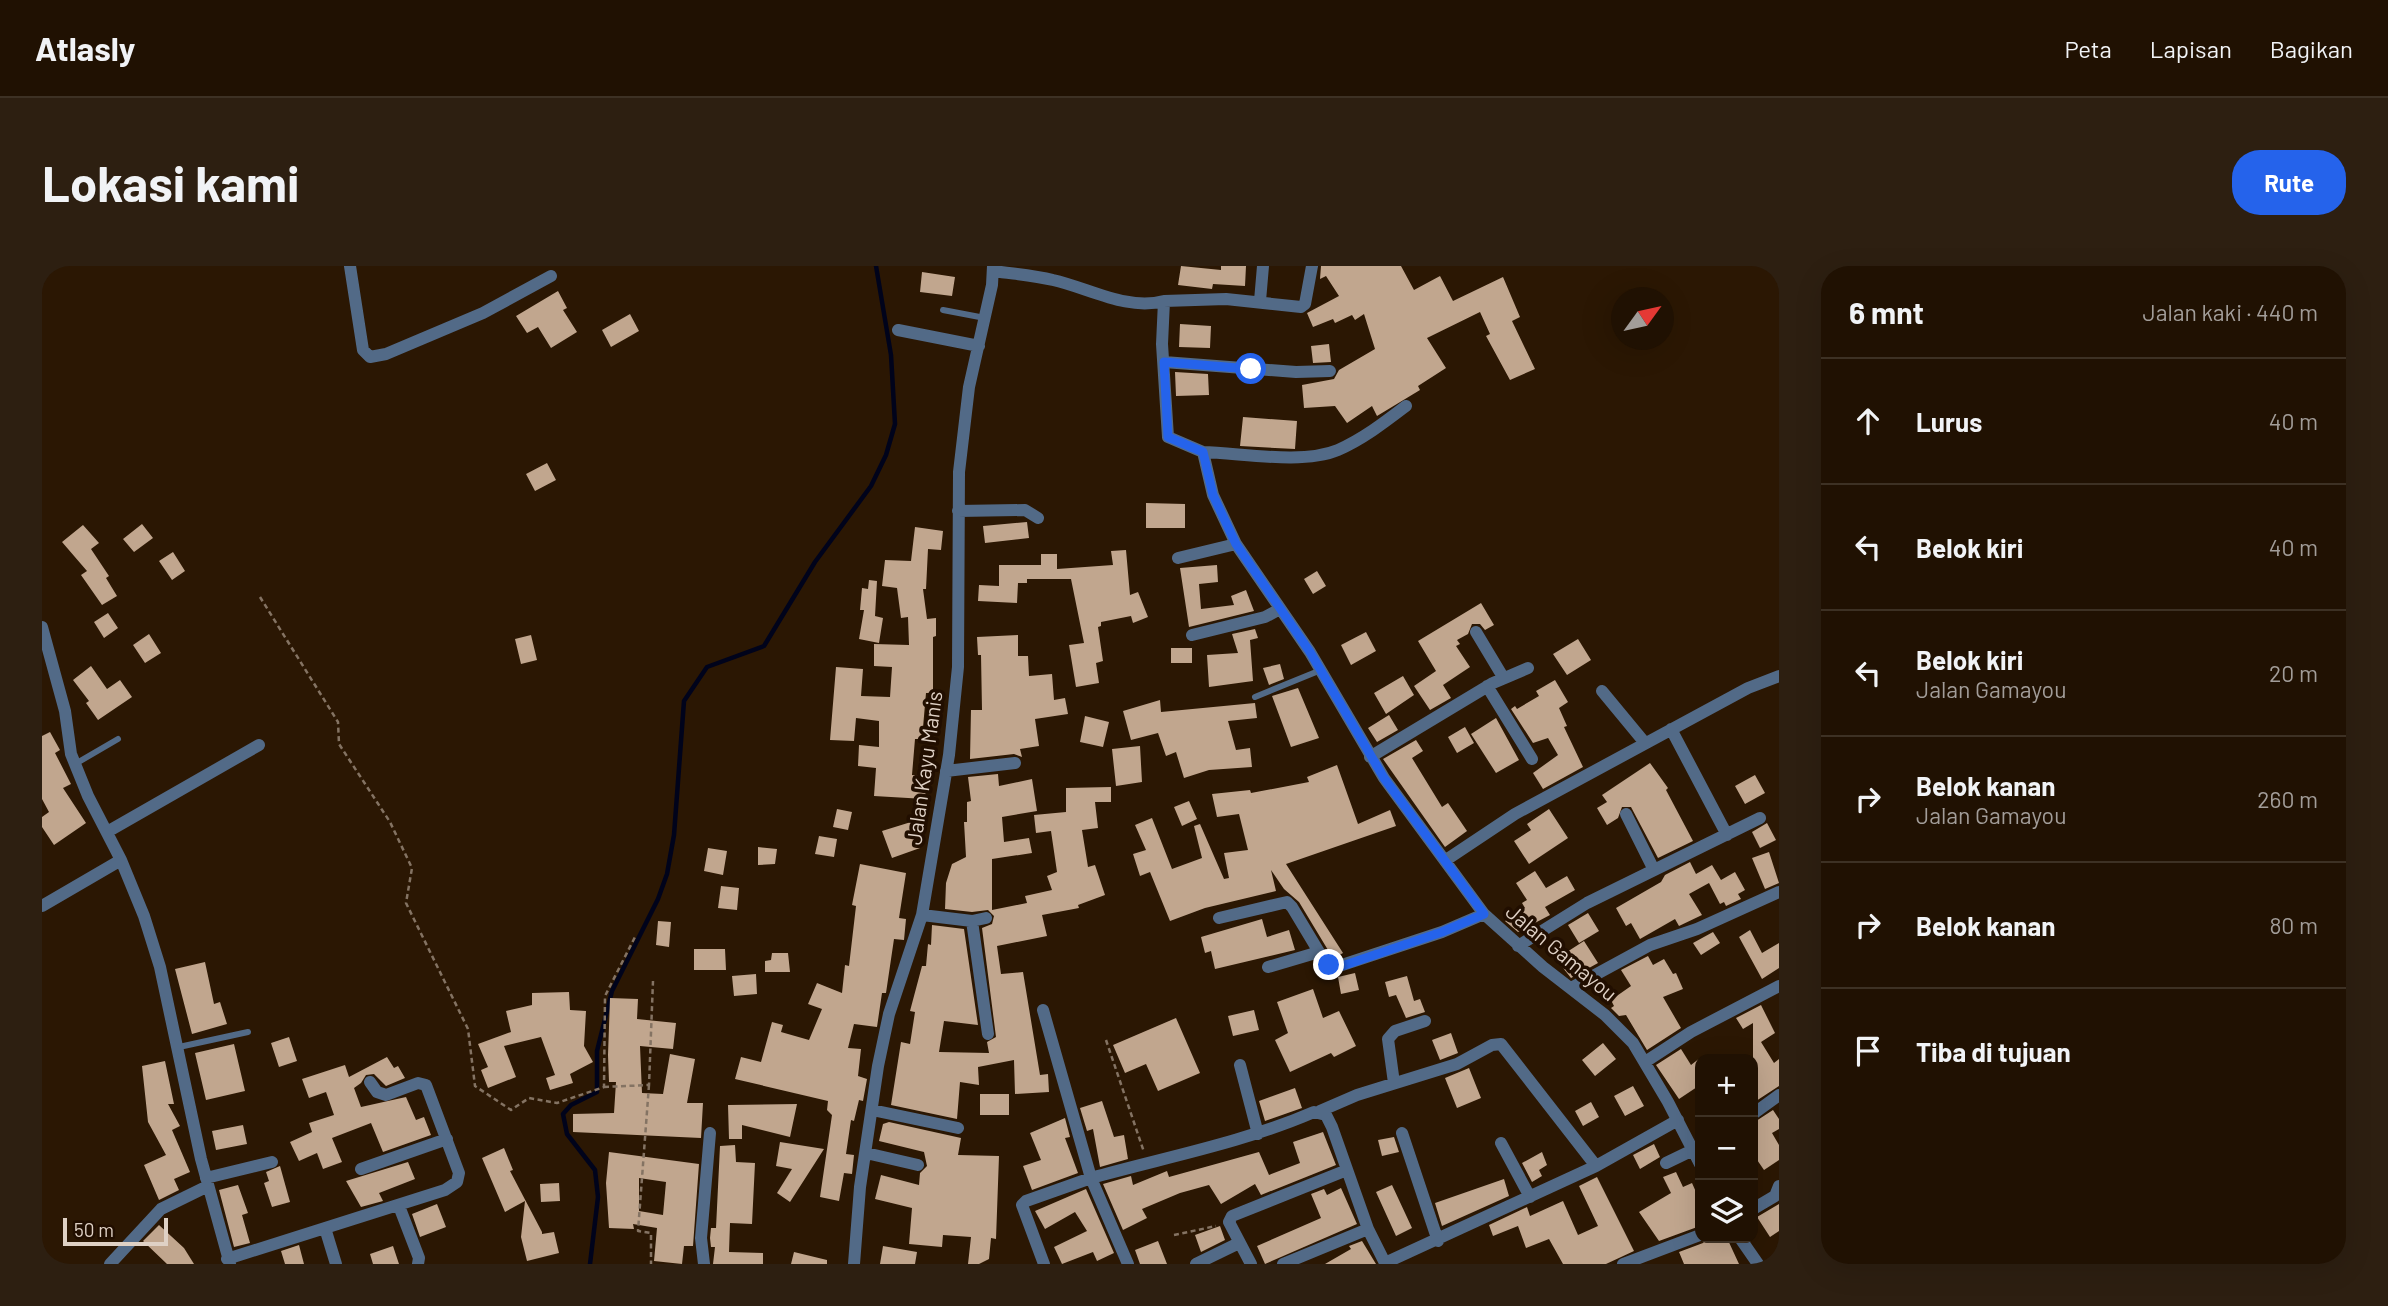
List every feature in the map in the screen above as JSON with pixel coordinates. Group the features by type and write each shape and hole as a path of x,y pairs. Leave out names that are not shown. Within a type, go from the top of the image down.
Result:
{"street":[{"path":"350,266 363,350 370,357 395,351 483,313 551,276"},
{"path":"1260,301 1263,266"},
{"path":"993,268 1054,280 1113,299 1150,305 1195,298 1260,301 1301,307 1305,304 1312,266"},
{"name":"Jalan Kayu Manis","path":"854,1264 872,1110 889,1014 922,915 946,771 958,667 958,511 969,387 993,268"},
{"path":"1164,301 1166,434 1173,442 1195,446 1203,452 1306,456 1336,451 1371,432 1406,406"},
{"path":"898,330 979,346"},
{"path":"1164,362 1296,372 1330,371"},
{"name":"Jalan Gamayou","path":"1203,452 1213,495 1236,544 1321,670 1370,757 1484,914 1518,946 1621,1029 1645,1062 1695,1147"},
{"path":"958,511 1025,510 1038,518"},
{"path":"1178,558 1236,544"},
{"path":"1192,635 1265,617 1280,608"},
{"path":"42,627 65,710 75,764 121,860 144,916 179,1047 207,1182 229,1262 325,1228 445,1191 457,1182 459,1173 426,1085 418,1083 386,1095 377,1092 370,1082"},
{"path":"1476,632 1503,677"},
{"path":"1370,757 1487,686 1528,668"},
{"path":"1446,860 1486,831 1645,743 1748,688 1779,676"},
{"path":"1487,686 1532,759"},
{"path":"1602,691 1645,743"},
{"path":"1671,729 1727,835"},
{"path":"107,832 259,745"},
{"path":"946,771 1015,764"},
{"path":"1626,814 1654,870"},
{"path":"1518,946 1587,903 1760,818"},
{"path":"42,906 121,860"},
{"path":"1571,988 1650,945 1697,929 1779,891"},
{"path":"1219,918 1287,902 1293,907 1325,962 1336,967 1442,932 1484,914"},
{"path":"922,915 972,920 986,918"},
{"path":"972,920 988,1034"},
{"path":"1268,967 1319,952"},
{"path":"1645,1062 1691,1032 1779,986"},
{"path":"1043,1010 1090,1178 1128,1264"},
{"path":"1394,1083 1388,1039 1395,1031 1425,1021"},
{"path":"1044,1264 1022,1205 1026,1201 1090,1178 1258,1134 1394,1083 1441,1070 1501,1044 1596,1166"},
{"path":"1240,1065 1258,1134"},
{"path":"1758,1110 1779,1095"},
{"path":"872,1110 958,1128"},
{"path":"1321,1111 1332,1127 1368,1228 1384,1264 1596,1166 1678,1120"},
{"path":"704,1264 701,1238 710,1133"},
{"path":"1402,1133 1438,1241"},
{"path":"361,1169 447,1139"},
{"path":"1501,1143 1530,1197"},
{"path":"1665,1163 1695,1147"},
{"path":"866,1153 918,1166"},
{"path":"110,1264 161,1209 207,1182 272,1163"},
{"path":"1251,1264 1229,1223 1234,1215 1347,1170"},
{"path":"1758,1206 1775,1196 1779,1186"},
{"path":"399,1206 419,1258 418,1264"},
{"path":"325,1228 336,1264"},
{"path":"1283,1264 1368,1228"},
{"path":"1623,1264 1695,1237"},
{"path":"1196,1264 1240,1243"},
{"path":"1743,1243 1758,1264"}],"lane":[{"path":"943,310 985,318"},
{"path":"1255,697 1321,670"},
{"path":"75,764 118,739"},
{"path":"179,1047 248,1032"}],"path":[{"path":"260,597 338,722 339,744 390,822 412,868 406,903 468,1029 475,1086 511,1110 529,1098 557,1103 604,1087 649,1085"},
{"path":"604,1087 605,996 636,935"},
{"path":"651,1264 651,1233 638,1231 649,1085 653,981"},
{"path":"1107,1040 1147,1162"},
{"path":"1174,1235 1229,1223"}],"building":[{"path":"1181,266 1221,270 1221,266 1246,266 1245,286 1213,284 1212,289 1178,285"},
{"path":"1321,266 1401,266 1414,290 1440,276 1453,301 1503,277 1520,317 1512,321 1535,369 1510,380 1486,336 1490,334 1480,312 1427,338 1446,368 1418,386 1420,390 1377,416 1372,406 1347,423 1335,406 1304,408 1302,385 1334,379 1339,370 1375,349 1364,314 1355,320 1352,315 1335,323 1333,319 1313,327 1307,313 1339,296 1326,276 1320,279"},
{"path":"922,272 955,277 952,296 920,292"},
{"path":"558,291 567,308 563,310 577,332 551,348 538,327 527,333 516,316"},
{"path":"630,314 639,331 611,347 602,330"},
{"path":"1180,324 1211,326 1210,348 1179,347"},
{"path":"1329,344 1331,362 1313,363 1311,346"},
{"path":"1175,372 1208,374 1209,395 1176,396"},
{"path":"1243,417 1297,421 1295,449 1240,446"},
{"path":"547,463 556,480 535,491 526,474"},
{"path":"1146,503 1185,504 1185,528 1146,528"},
{"path":"1027,522 1029,538 985,543 983,526"},
{"path":"142,524 153,538 134,552 123,539"},
{"path":"83,525 99,543 91,549 109,576 106,578 117,596 102,605 81,575 87,571 62,542"},
{"path":"915,527 943,531 941,550 928,549 926,589 923,589 927,619 936,618 936,636 933,637 933,693 926,693 922,739 915,739 912,775 927,776 925,799 874,796 876,768 858,766 859,745 879,747 879,721 856,718 854,741 830,740 836,667 863,669 861,696 890,697 892,667 874,666 874,644 909,645 908,617 901,618 897,588 882,586 885,560 911,561"},
{"path":"1126,550 1130,595 1138,592 1148,617 1133,623 1131,616 1101,622 1098,627 1103,661 1096,663 1099,683 1076,687 1069,645 1084,643 1071,579 1027,579 1027,583 1018,583 1017,603 978,601 979,585 999,586 999,565 1041,565 1041,554 1057,554 1057,569 1113,565 1111,551"},
{"path":"173,552 185,571 172,580 159,561"},
{"path":"1217,565 1218,582 1199,584 1201,609 1234,605 1231,596 1246,590 1254,611 1189,627 1180,568"},
{"path":"1317,571 1326,586 1313,594 1304,579"},
{"path":"869,580 877,581 875,616 883,618 879,643 859,639 864,610 860,610 862,588 868,589"},
{"path":"1481,603 1494,625 1485,630 1480,624 1472,624 1468,634 1457,640 1460,644 1456,646 1470,667 1443,685 1451,698 1430,710 1414,686 1436,671 1418,641"},
{"path":"108,613 118,628 104,638 94,622"},
{"path":"1255,629 1258,638 1250,640 1253,681 1209,687 1207,655 1238,653 1232,634"},
{"path":"1366,632 1376,651 1351,665 1341,645"},
{"path":"149,634 161,653 145,663 133,645"},
{"path":"531,635 537,660 521,664 515,639"},
{"path":"1018,635 1018,656 1028,656 1029,676 1052,674 1054,700 1065,698 1068,714 1035,719 1039,746 1020,749 1022,757 1014,754 970,759 971,710 982,710 981,655 978,655 977,637"},
{"path":"1578,639 1591,660 1567,675 1553,654"},
{"path":"1171,648 1192,648 1192,663 1171,663"},
{"path":"1280,664 1284,679 1269,685 1263,668"},
{"path":"91,666 107,689 120,680 132,697 98,720 86,703 89,701 73,680"},
{"path":"1403,676 1414,695 1386,714 1374,693"},
{"path":"1555,680 1568,702 1559,708 1567,726 1564,727 1583,767 1543,789 1533,773 1558,755 1548,738 1533,743 1511,709 1515,706 1517,709 1539,696 1536,691"},
{"path":"1298,688 1319,738 1291,747 1272,696"},
{"path":"1160,700 1161,712 1255,703 1257,718 1228,721 1236,750 1250,748 1252,767 1209,770 1184,778 1176,752 1166,756 1158,733 1131,740 1123,711"},
{"path":"1389,715 1398,730 1377,742 1368,728"},
{"path":"1085,716 1109,722 1103,747 1080,742"},
{"path":"1496,718 1519,760 1496,773 1471,734"},
{"path":"1465,727 1474,743 1457,753 1448,737"},
{"path":"50,732 60,750 55,753 71,784 63,788 86,823 54,845 42,827 42,817 49,812 42,799 42,736"},
{"path":"1416,740 1423,751 1412,758 1442,807 1448,803 1467,831 1445,847 1383,759"},
{"path":"1140,746 1142,782 1116,786 1112,749"},
{"path":"1650,763 1668,788 1666,790 1693,841 1658,858 1631,807 1622,807 1618,818 1607,825 1597,808 1607,802 1602,795"},
{"path":"1337,765 1358,824 1390,810 1396,826 1286,864 1343,953 1336,957 1331,955 1299,902 1284,889 1271,870 1276,891 1205,908 1170,921 1150,872 1140,876 1133,854 1146,850 1135,825 1152,818 1172,869 1202,858 1194,826 1200,824 1224,879 1229,878 1224,853 1248,850 1239,814 1217,817 1212,794 1250,790 1251,793 1309,782 1307,777"},
{"path":"998,774 999,786 1032,779 1037,811 1002,817 1004,842 1029,838 1032,853 992,859 992,910 1027,903 1025,896 1052,890 1047,876 1057,872 1051,831 1036,833 1034,815 1066,812 1066,788 1111,787 1111,802 1095,802 1098,828 1082,830 1088,867 1095,865 1105,895 1078,905 1079,908 1042,915 1047,936 997,946 1001,974 1023,972 1040,1075 1048,1074 1049,1092 1015,1094 1014,1060 978,1067 979,1085 960,1082 957,1119 891,1105 901,1042 910,1044 915,1012 910,1011 922,966 926,966 932,925 964,929 978,1025 944,1021 939,1052 989,1053 987,1042 996,1037 982,928 992,924 994,916 988,910 972,912 945,909 946,883 952,864 966,857 964,822 967,822 967,802 971,801 968,777"},
{"path":"1755,775 1765,793 1745,804 1735,786"},
{"path":"1189,801 1197,819 1182,826 1174,807"},
{"path":"837,809 852,812 848,830 833,827"},
{"path":"1549,809 1568,838 1529,864 1514,841 1531,830 1527,824"},
{"path":"911,822 920,848 892,858 882,831"},
{"path":"1767,823 1776,840 1760,848 1752,832"},
{"path":"819,836 837,839 834,857 815,854"},
{"path":"758,847 777,849 775,864 758,865"},
{"path":"708,848 727,851 723,875 704,871"},
{"path":"1769,852 1779,883 1765,889 1752,858"},
{"path":"1690,862 1696,874 1712,865 1721,880 1735,872 1745,890 1738,894 1741,899 1726,906 1724,902 1720,904 1709,883 1689,894 1702,915 1679,926 1675,919 1640,939 1631,923 1626,926 1616,908 1661,882 1665,875"},
{"path":"860,864 906,873 899,918 906,919 904,940 894,939 886,993 882,993 877,1027 854,1024 848,1048 861,1049 858,1076 867,1079 863,1101 859,1100 854,1121 851,1120 846,1154 854,1155 852,1174 844,1173 839,1201 820,1197 832,1115 827,1110 828,1101 735,1079 741,1057 761,1062 772,1022 783,1025 781,1032 809,1040 822,1009 808,1004 817,983 842,993 845,965 849,966 856,906 852,905"},
{"path":"1535,871 1546,888 1567,876 1575,890 1545,907 1550,915 1518,932 1505,921 1525,908 1522,903 1527,900 1516,883"},
{"path":"721,886 739,888 737,910 718,908"},
{"path":"1588,913 1599,931 1579,943 1568,925"},
{"path":"1262,919 1267,937 1289,930 1295,950 1215,969 1211,951 1205,953 1201,937"},
{"path":"658,921 671,922 669,947 656,945"},
{"path":"1750,930 1762,953 1779,943 1779,968 1762,979 1739,937"},
{"path":"1713,932 1720,943 1701,955 1693,943"},
{"path":"1584,941 1598,963 1571,978 1556,959"},
{"path":"694,949 725,949 726,970 694,970"},
{"path":"772,953 788,953 790,972 765,972 765,961 771,960"},
{"path":"1648,956 1653,965 1664,959 1673,974 1676,973 1683,989 1663,997 1681,1028 1647,1050 1626,1015 1619,1016 1611,1008 1614,1006 1611,1000 1631,986 1621,970"},
{"path":"205,962 214,1004 220,1002 227,1024 192,1034 175,969"},
{"path":"1355,973 1359,990 1341,994 1338,977"},
{"path":"756,974 757,994 734,996 732,976"},
{"path":"1407,976 1414,1001 1420,999 1425,1012 1406,1018 1396,995 1389,997 1385,982"},
{"path":"1313,989 1323,1018 1339,1011 1356,1046 1334,1057 1331,1053 1290,1072 1275,1040 1288,1033 1277,1002"},
{"path":"569,992 570,1010 586,1011 584,1046 593,1062 570,1074 573,1083 550,1090 546,1078 555,1075 541,1037 504,1046 516,1077 488,1088 481,1070 488,1067 478,1044 511,1032 506,1011 532,1005 532,993"},
{"path":"610,998 638,999 637,1019 676,1023 673,1049 640,1046 642,1093 663,1094 670,1054 695,1059 687,1103 703,1103 701,1138 573,1132 573,1114 614,1113 616,1082 609,1082 608,1055"},
{"path":"1761,1005 1775,1033 1761,1042 1774,1063 1779,1059 1779,1086 1758,1100 1758,1054 1753,1054 1753,1023 1743,1029 1736,1018"},
{"path":"1254,1010 1259,1030 1233,1036 1228,1016"},
{"path":"1176,1018 1200,1073 1158,1091 1146,1064 1125,1073 1113,1045"},
{"path":"1451,1033 1458,1053 1440,1060 1432,1040"},
{"path":"289,1037 297,1061 279,1067 271,1043"},
{"path":"1603,1043 1616,1059 1595,1076 1582,1060"},
{"path":"234,1044 245,1091 206,1100 195,1053"},
{"path":"1681,1049 1691,1065 1695,1062 1695,1088 1679,1099 1656,1065"},
{"path":"387,1057 394,1068 398,1066 405,1078 386,1086 374,1074 366,1075 354,1088 361,1107 406,1097 416,1120 424,1117 431,1135 383,1152 371,1123 332,1138 342,1162 323,1169 317,1153 299,1161 290,1142 312,1132 309,1123 334,1115 326,1092 309,1098 302,1079 345,1065 349,1077"},
{"path":"165,1061 174,1104 168,1104 180,1126 172,1130 190,1172 174,1179 179,1190 159,1200 144,1165 166,1155 148,1122 142,1066"},
{"path":"1469,1068 1481,1098 1457,1108 1445,1078"},
{"path":"1633,1086 1644,1106 1625,1116 1614,1096"},
{"path":"1295,1088 1302,1108 1265,1121 1259,1101"},
{"path":"980,1094 1009,1094 1009,1115 980,1115"},
{"path":"1102,1101 1114,1137 1124,1135 1128,1159 1100,1167 1093,1129 1087,1131 1080,1108"},
{"path":"1591,1102 1599,1117 1583,1126 1575,1111"},
{"path":"797,1104 790,1137 742,1125 742,1139 729,1139 728,1105"},
{"path":"1773,1110 1779,1119 1779,1129 1772,1133 1779,1145 1779,1160 1764,1170 1758,1161 1758,1120"},
{"path":"1065,1118 1070,1137 1065,1138 1078,1173 1032,1190 1023,1166 1041,1160 1030,1133"},
{"path":"889,1122 961,1138 958,1155 999,1156 996,1239 991,1238 989,1259 979,1264 968,1264 971,1237 943,1235 942,1247 909,1244 912,1208 875,1199 881,1175 919,1185 920,1173 927,1166 924,1152 879,1141 883,1124"},
{"path":"243,1125 247,1144 216,1150 212,1131"},
{"path":"1323,1132 1336,1165 1261,1195 1255,1184 1221,1204 1209,1185 1180,1193 1142,1209 1147,1218 1123,1230 1103,1184 1131,1176 1133,1185 1167,1171 1169,1177 1259,1152 1269,1175 1300,1163 1293,1142"},
{"path":"1394,1137 1399,1152 1382,1156 1378,1140"},
{"path":"780,1142 824,1149 790,1202 777,1193 792,1169 776,1166"},
{"path":"1654,1144 1660,1157 1640,1169 1633,1155"},
{"path":"735,1145 736,1162 755,1163 752,1224 730,1223 729,1252 763,1253 763,1264 713,1264 715,1247 711,1247 710,1238 711,1228 716,1228 720,1146"},
{"path":"504,1148 513,1170 510,1171 542,1234 554,1232 559,1253 527,1261 521,1237 525,1201 505,1212 482,1158"},
{"path":"609,1152 699,1164 693,1246 684,1246 682,1264 654,1261 657,1228 633,1224 634,1229 609,1228 606,1183","holes":["639,1178 666,1182 663,1215 639,1211"]},
{"path":"1542,1152 1547,1165 1539,1170 1542,1176 1532,1182 1522,1163"},
{"path":"408,1162 415,1179 379,1193 383,1201 361,1207 346,1181"},
{"path":"280,1166 290,1202 272,1207 264,1183 269,1181 266,1172"},
{"path":"1676,1172 1683,1187 1692,1183 1695,1190 1695,1228 1659,1241 1639,1212 1671,1193 1663,1177"},
{"path":"1597,1177 1634,1251 1606,1264 1563,1264 1549,1239 1526,1248 1518,1226 1493,1236 1489,1225 1527,1207 1530,1216 1563,1201 1578,1235 1598,1226 1579,1186"},
{"path":"1504,1179 1509,1196 1442,1226 1435,1203"},
{"path":"559,1183 560,1201 541,1202 540,1184"},
{"path":"238,1185 248,1213 242,1215 250,1243 234,1247 219,1190"},
{"path":"1392,1185 1412,1228 1396,1236 1376,1192"},
{"path":"1341,1188 1357,1224 1265,1264 1257,1246 1321,1218 1311,1194 1324,1189 1327,1195"},
{"path":"1086,1189 1114,1253 1097,1261 1093,1252 1062,1264 1054,1247 1087,1231 1075,1212 1045,1229 1035,1211"},
{"path":"437,1204 446,1227 420,1237 412,1214"},
{"path":"1779,1204 1779,1231 1770,1237 1758,1216"},
{"path":"159,1225 184,1248 194,1264 167,1264 143,1241"},
{"path":"1220,1226 1225,1240 1201,1252 1195,1235"},
{"path":"1158,1241 1167,1264 1140,1264 1135,1250"},
{"path":"1362,1241 1376,1264 1325,1264 1351,1249 1349,1246"},
{"path":"1703,1243 1729,1243 1739,1264 1684,1264 1679,1252"},
{"path":"299,1245 304,1264 285,1264 281,1251"},
{"path":"393,1246 399,1264 373,1264 370,1254"},
{"path":"883,1246 917,1252 915,1264 880,1264"},
{"path":"794,1252 827,1260 827,1264 791,1264"}],"waterway":[{"path":"590,1264 598,1197 595,1170 567,1134 563,1114 571,1105 597,1092 597,1051 612,991 658,899 667,874 674,835 684,701 707,667 764,646 815,562 871,486 886,455 895,424 891,355 876,266"}],"route":[{"path":"1251,369 1164,362 1166,434 1173,442 1195,446 1203,452 1213,495 1236,544 1310,652 1384,778 1484,914 1442,932 1342,966 1329,965"}]}
